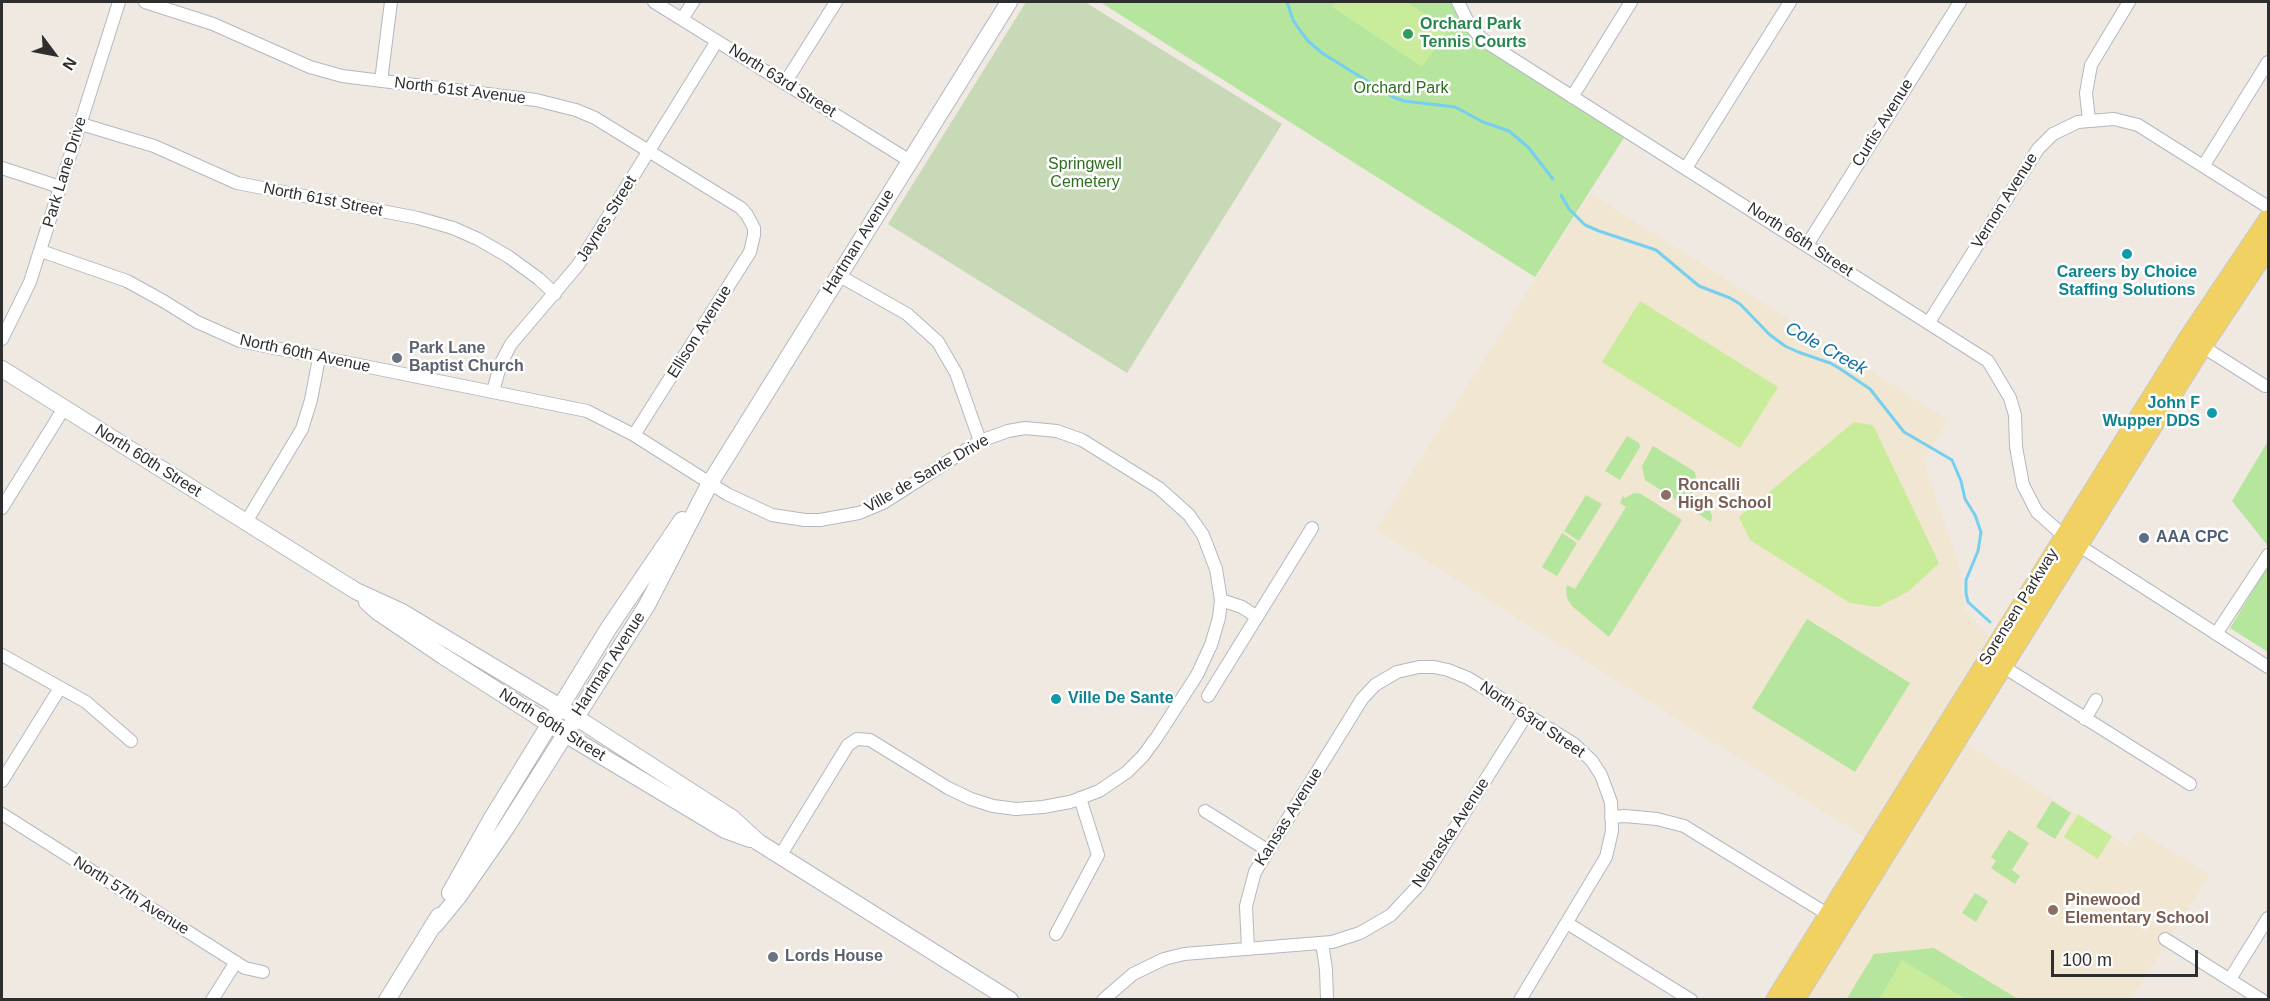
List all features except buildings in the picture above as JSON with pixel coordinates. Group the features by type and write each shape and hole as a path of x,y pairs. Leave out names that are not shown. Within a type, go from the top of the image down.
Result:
{"main road":[{"name":"Hartman Avenue","path":"387,999 435,925 458,897 506,828 647,605 710,483 1009,2"},
{"name":"Sorensen Parkway","path":"1775,999 1835,919 2196,342 2268,219"},
{"name":"Sorensen Parkway","path":"2196,342 2268,248"},
{"name":"North 60th Street","path":"2,369 356,591 402,612 560,707 732,818 758,842 1010,999"},
{"name":"Hartman Avenue","path":"435,925 450,892 549,723 665,542 710,483"},
{"name":"North 60th Street","path":"356,591 378,612 565,734 725,830 758,842"},
{"name":"Sorensen Parkway","path":"1795,999 1835,919"}],"street":[{"name":"Park Lane Drive","path":"2,339 20,304 41,251 119,2"},
{"name":"North 61st Avenue","path":"145,2 213,24 310,67 342,75 558,104 595,118 649,151 741,208 753,224"},
{"path":"381,81 391,2"},
{"name":"North 63rd Street","path":"654,2 910,161"},
{"path":"682,19 693,2"},
{"path":"785,83 836,2"},
{"name":"North 66th Street","path":"1458,2 1465,17 1481,38 1988,361 2008,391 2015,415 2016,447 2023,485 2037,512 2072,540 2268,667"},
{"path":"1572,97 1631,2"},
{"path":"1686,168 1790,2"},
{"name":"Curtis Avenue","path":"1807,245 1960,2"},
{"path":"2089,120 2085,93 2091,65 2129,2"},
{"name":"Jaynes Street","path":"493,391 501,363 511,344 578,266 717,41"},
{"path":"2204,165 2268,62"},
{"name":"Vernon Avenue","path":"1929,322 2038,149 2059,130 2078,122 2114,119 2138,125 2268,207"},
{"name":"North 61st Street","path":"81,124 154,147 237,183 417,218 453,228 509,257 540,279 555,294"},
{"path":"2,168 60,187"},
{"name":"Ellison Avenue","path":"634,435 750,252 754,235 753,224"},
{"name":"North 60th Avenue","path":"41,251 127,281 197,322 223,335 255,345 580,409 601,417 634,435 710,483"},
{"path":"838,275 907,315 938,342 956,373 980,441"},
{"path":"2196,342 2265,386"},
{"path":"246,522 302,429 311,400 319,357"},
{"path":"2,508 64,408"},
{"name":"Ville de Sante Drive","path":"710,483 742,503 772,514 805,520 835,519 859,513 883,503 980,441 1008,431 1025,428 1057,431 1082,440 1159,488 1182,507 1203,535 1216,569 1221,600 1219,618 1207,656 1157,737 1127,772 1099,791 1057,805 1037,808 1016,809 993,806 948,788 870,740 857,739 848,745 780,856"},
{"path":"1208,696 1312,528"},
{"path":"2216,634 2268,555"},
{"path":"1221,600 1242,607 1257,617"},
{"path":"2,655 86,702 131,741"},
{"path":"1995,662 2190,784"},
{"name":"North 63rd Street","path":"1406,669 1428,666 1458,673 1574,744 1592,761 1607,788 1611,817"},
{"name":"Kansas Avenue","path":"1248,949 1246,917 1248,894 1255,872 1267,850 1362,699 1382,680 1406,669"},
{"path":"2,781 60,688"},
{"path":"2085,719 2096,700"},
{"name":"Nebraska Avenue","path":"1248,949 1322,943 1347,938 1391,915 1408,898 1433,865 1527,714"},
{"path":"1056,934 1098,855 1080,798"},
{"path":"1205,812 1267,850"},
{"name":"North 57th Avenue","path":"2,814 245,968 263,972"},
{"path":"1520,999 1606,857 1612,831 1611,817 1657,819 1684,826 1835,919"},
{"path":"2230,979 2268,918"},
{"path":"1568,923 1691,999"},
{"path":"2165,939 2262,999"},
{"path":"1322,943 1327,999"},
{"path":"1103,999 1124,980 1164,959 1184,954 1248,949"},
{"path":"212,999 236,962"}],"shaded area":[{"name":"Roncalli High School","path":"1590,193 1948,420 1923,461 1960,567 1964,609 1989,636 1864,837 1376,529"},
{"path":"1965,743 2127,846 2138,830 2210,875 2131,999 1806,1000"}],"green space":[{"name":"Springwell Cemetery","path":"1026,2 1085,2 1282,124 1127,373 888,224"},
{"name":"Orchard Park","path":"1100,2 1453,2 1470,34 1485,48 1625,136 1535,277"},
{"name":"Orchard Park Tennis Courts","path":"1336,2 1407,2 1448,29 1422,67 1332,7"},
{"path":"1640,301 1778,387 1740,448 1602,362"},
{"path":"1854,422 1873,425 1939,563 1909,591 1878,607 1850,603 1750,540 1739,517"},
{"path":"1627,436 1639,443 1640,447 1620,480 1605,471"},
{"path":"2268,441 2268,546 2232,501"},
{"path":"1653,446 1695,472 1696,480 1690,490 1709,508 1712,516 1711,522 1645,480 1642,466"},
{"path":"1634,493 1641,494 1682,520 1609,637 1572,606 1567,598 1566,590 1567,585 1575,589 1626,507 1620,503 1623,496 1625,498"},
{"path":"1586,495 1602,504 1579,541 1564,531"},
{"path":"1562,533 1577,543 1557,576 1542,567"},
{"path":"2268,566 2268,652 2230,628"},
{"path":"1807,619 1910,683 1855,772 1752,708"},
{"path":"2052,801 2071,813 2055,839 2036,827"},
{"path":"2078,814 2112,836 2098,859 2064,837"},
{"path":"2009,830 2029,843 2012,870 2020,876 2015,884 1991,868 1996,861 1991,857"},
{"path":"1975,893 1988,901 1976,922 1962,913"},
{"path":"1934,948 2018,999 1846,1000 1874,954"},
{"path":"1902,960 1964,998 1879,999"}],"waterway":[{"name":"Cole Creek","path":"1287,2 1293,20 1299,29 1308,41 1322,53 1393,97 1404,101 1455,107 1483,122 1509,131 1528,147 1553,179"},
{"name":"Cole Creek","path":"1561,195 1569,209 1585,225 1656,250 1699,286 1740,304 1770,335 1785,346 1830,363 1870,389 1904,432 1952,460 1961,481 1965,499 1975,515 1981,532 1978,551 1966,580 1968,602 1990,622"}],"place":[{"name":"Orchard Park Tennis Courts","path":"1408,34"},
{"name":"Careers by Choice Staffing Solutions","path":"2127,254"},
{"name":"Park Lane Baptist Church","path":"397,358"},
{"name":"John F Wupper DDS","path":"2212,413"},
{"name":"Roncalli High School","path":"1666,495"},
{"name":"AAA CPC","path":"2144,538"},
{"name":"Ville De Sante","path":"1056,699"},
{"name":"Pinewood Elementary School","path":"2053,910"},
{"name":"Lords House","path":"773,957"}]}
